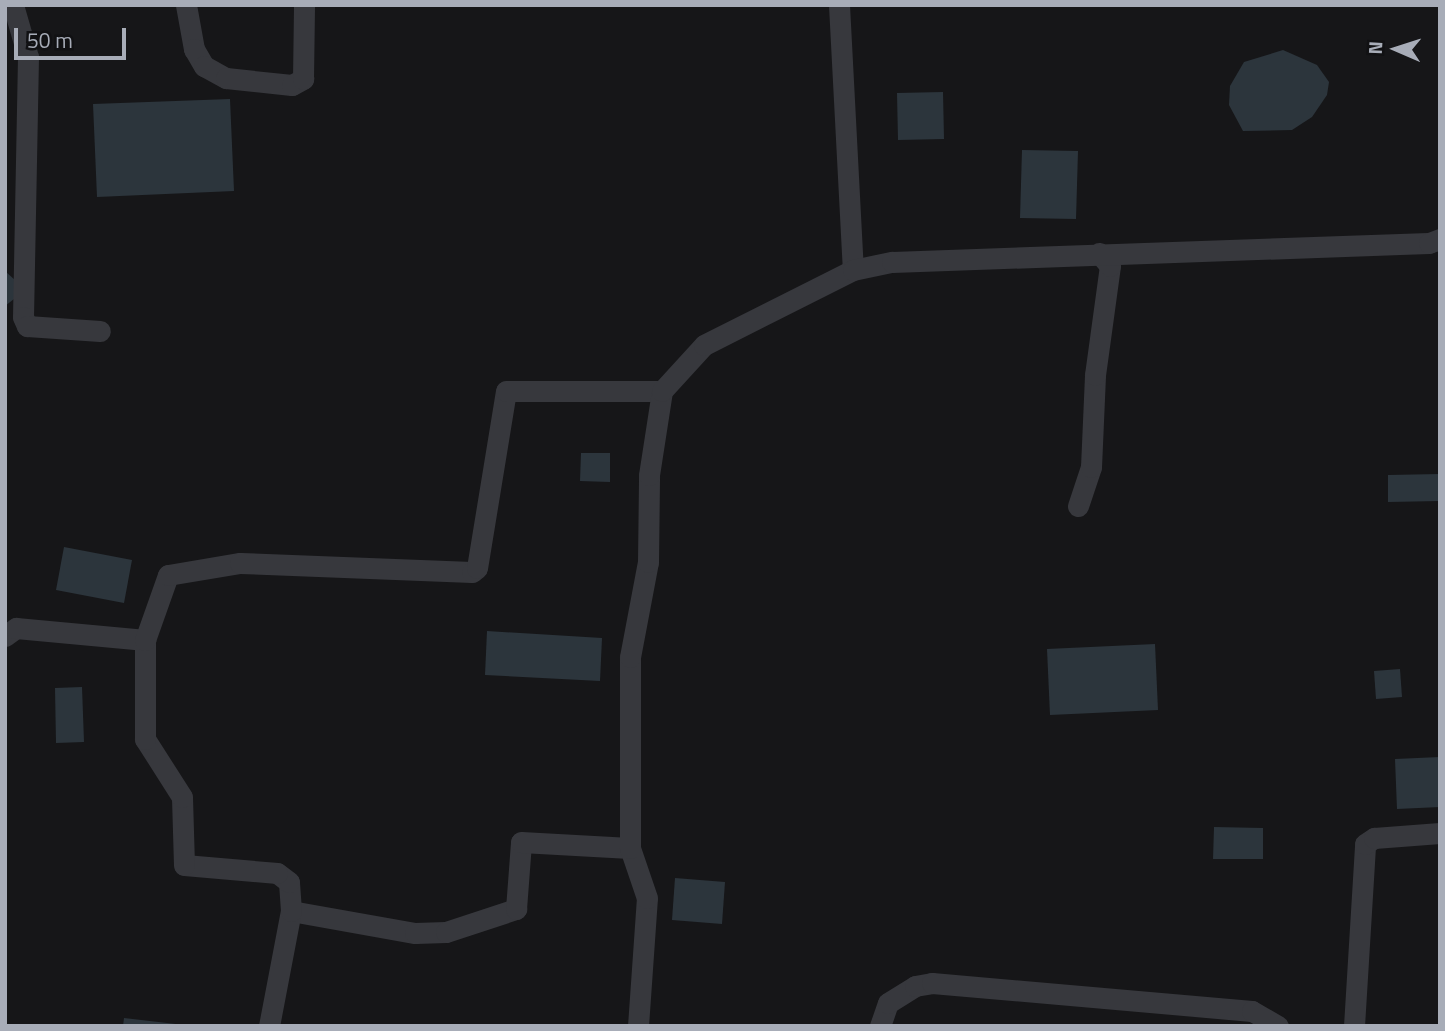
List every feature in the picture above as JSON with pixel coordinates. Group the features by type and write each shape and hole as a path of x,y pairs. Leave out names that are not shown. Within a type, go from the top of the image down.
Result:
{"street":[{"path":"13,5 28,57 23,317 27,326 100,331"},
{"path":"186,5 194,49 204,66 226,78 292,85 303,79 304,5"},
{"path":"839,5 853,270"},
{"path":"638,1026 647,898 630,848 630,657 648,562 649,475 662,391 704,345 853,270 892,262 1429,243 1440,239"},
{"path":"1079,506 1091,467 1095,375 1110,266 1099,253"},
{"path":"269,1026 291,911 285,875 184,865 183,797 145,739 145,640 165,582 174,572 240,563 475,571 506,391 662,391"},
{"path":"5,636 16,628 145,640"},
{"path":"1354,1026 1365,844 1374,838 1440,833"},
{"path":"291,911 415,933 446,932 516,909 522,842 630,848"},
{"path":"880,1026 888,1003 915,986 932,983 1252,1011 1278,1026"}],"shaded area":[{"path":"1283,50 1317,65 1329,82 1327,95 1312,117 1292,130 1243,131 1229,105 1230,86 1244,62"},
{"path":"943,92 944,139 898,140 897,93"},
{"path":"230,99 234,191 97,197 93,104"},
{"path":"1022,150 1078,151 1076,219 1020,218"},
{"path":"5,271 16,281 14,299 5,306"},
{"path":"581,453 610,453 610,482 580,481"},
{"path":"1440,474 1440,501 1388,502 1388,475"},
{"path":"64,547 132,560 124,603 56,590"},
{"path":"487,631 602,638 600,681 485,675"},
{"path":"1155,644 1158,710 1050,715 1047,649"},
{"path":"1400,669 1402,697 1376,699 1374,671"},
{"path":"82,687 84,742 56,743 55,688"},
{"path":"1440,757 1440,807 1397,809 1395,759"},
{"path":"1214,827 1263,828 1263,859 1213,859"},
{"path":"675,878 725,882 722,924 672,920"},
{"path":"124,1018 193,1026 123,1026"}]}
